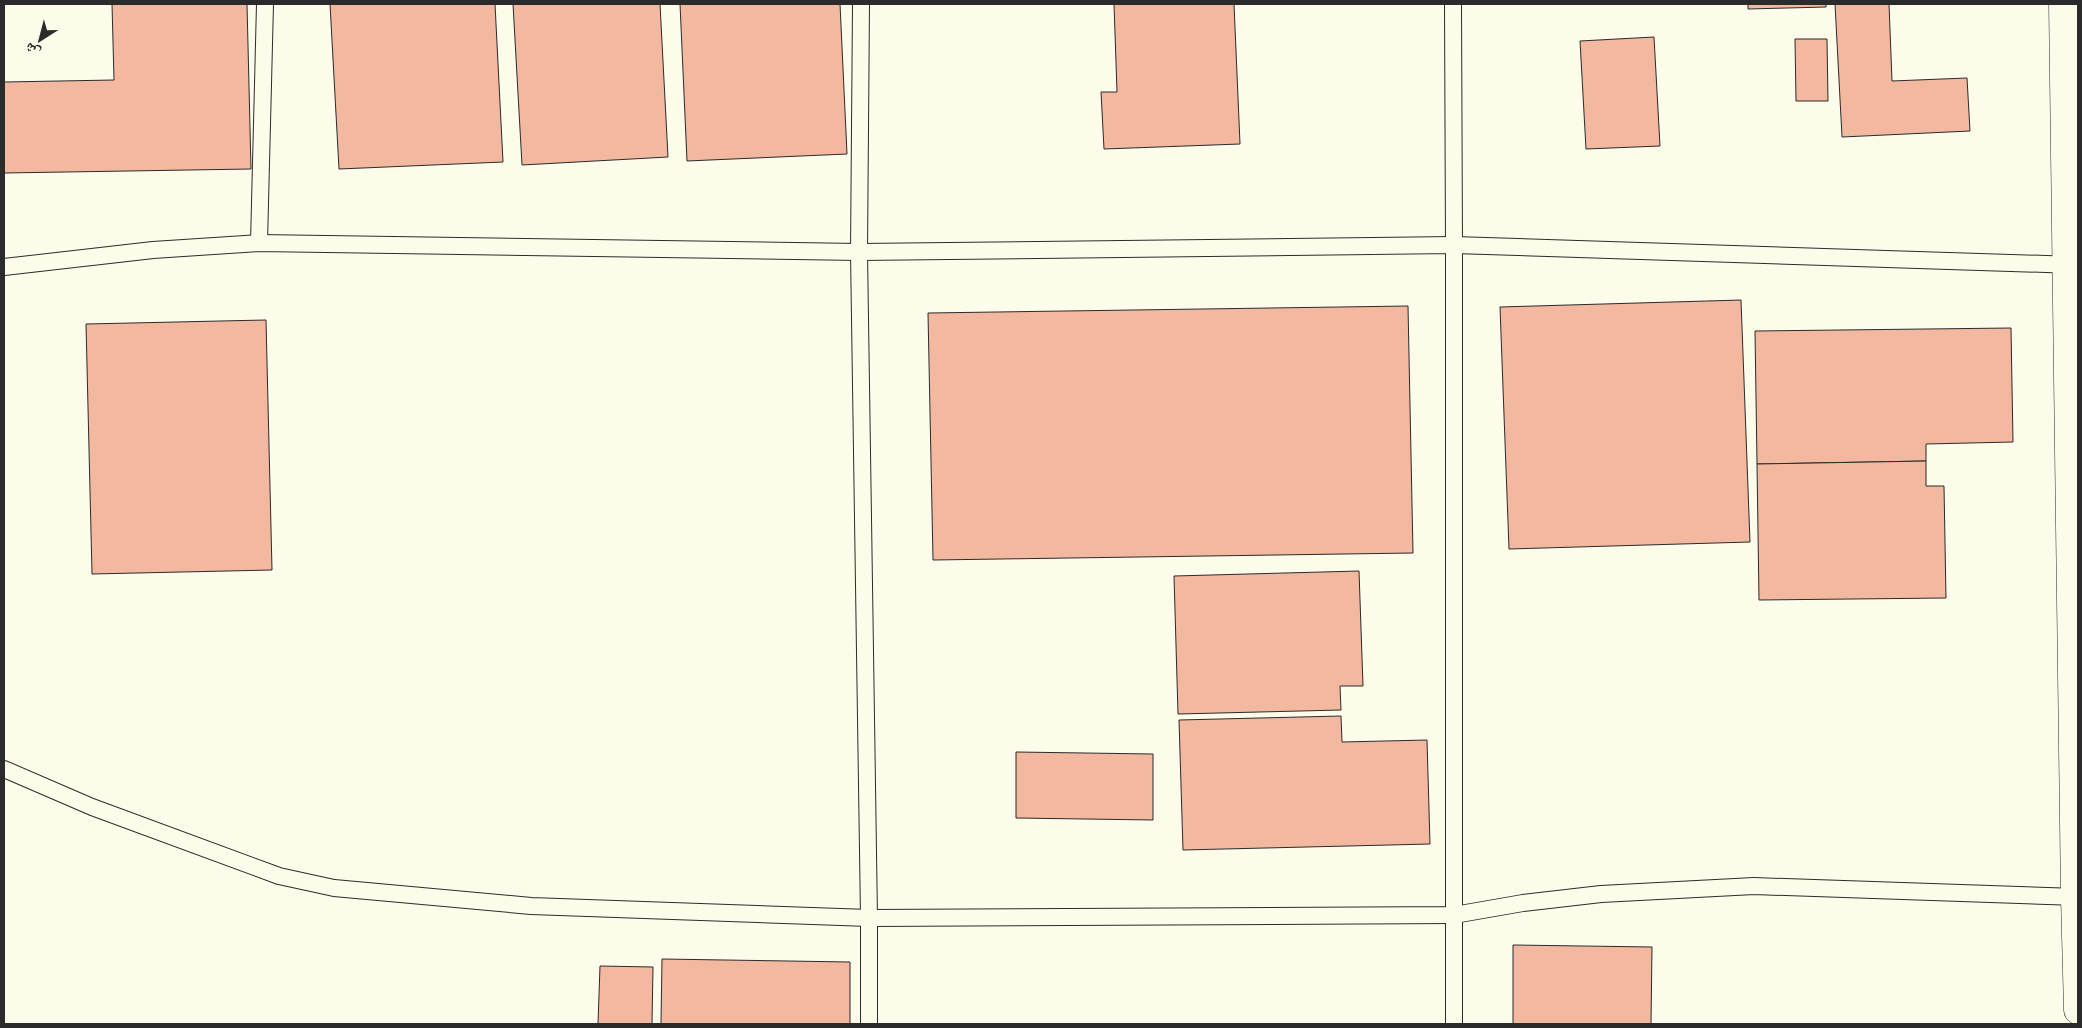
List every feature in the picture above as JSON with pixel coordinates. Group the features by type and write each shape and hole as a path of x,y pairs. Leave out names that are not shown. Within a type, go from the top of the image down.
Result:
{"street":[{"path":"2063,4 2072,265 2078,1010"}],"lane":[{"path":"259,243 264,4"},
{"path":"861,4 859,252 869,1024"},
{"path":"1453,4 1454,1024"},
{"path":"4,267 153,250 259,243 859,252 1454,245 2072,265"},
{"path":"4,769 92,807 270,873 334,888 531,906 869,918 1454,915 1523,903 1601,894 1754,886 2076,897"}],"building":[{"path":"112,4 247,4 251,169 4,173 4,82 114,80"},
{"path":"330,4 495,4 503,162 339,169"},
{"path":"513,4 660,4 668,157 522,165"},
{"path":"680,4 840,4 847,154 687,161"},
{"path":"1114,4 1234,4 1240,144 1104,149 1101,92 1117,92"},
{"path":"1748,4 1826,4 1826,7 1748,9"},
{"path":"1835,4 1889,4 1892,81 1967,78 1970,131 1842,137"},
{"path":"1654,37 1660,146 1586,149 1580,41"},
{"path":"1795,39 1827,39 1828,101 1796,101"},
{"path":"1741,300 1750,542 1509,549 1500,307"},
{"path":"1408,306 1413,553 933,560 928,313"},
{"path":"266,320 272,570 92,574 86,324"},
{"path":"2011,328 2013,442 1926,444 1926,461 1757,464 1755,331"},
{"path":"1926,461 1926,486 1944,486 1946,598 1759,600 1757,464"},
{"path":"1359,571 1363,686 1340,686 1341,710 1178,714 1174,576"},
{"path":"1341,716 1342,742 1427,740 1430,844 1183,850 1179,720"},
{"path":"1016,752 1153,754 1153,820 1016,818"},
{"path":"1513,945 1652,947 1651,1024 1513,1024"},
{"path":"662,959 850,962 850,1024 661,1024"},
{"path":"600,966 653,967 652,1024 598,1024"}]}
